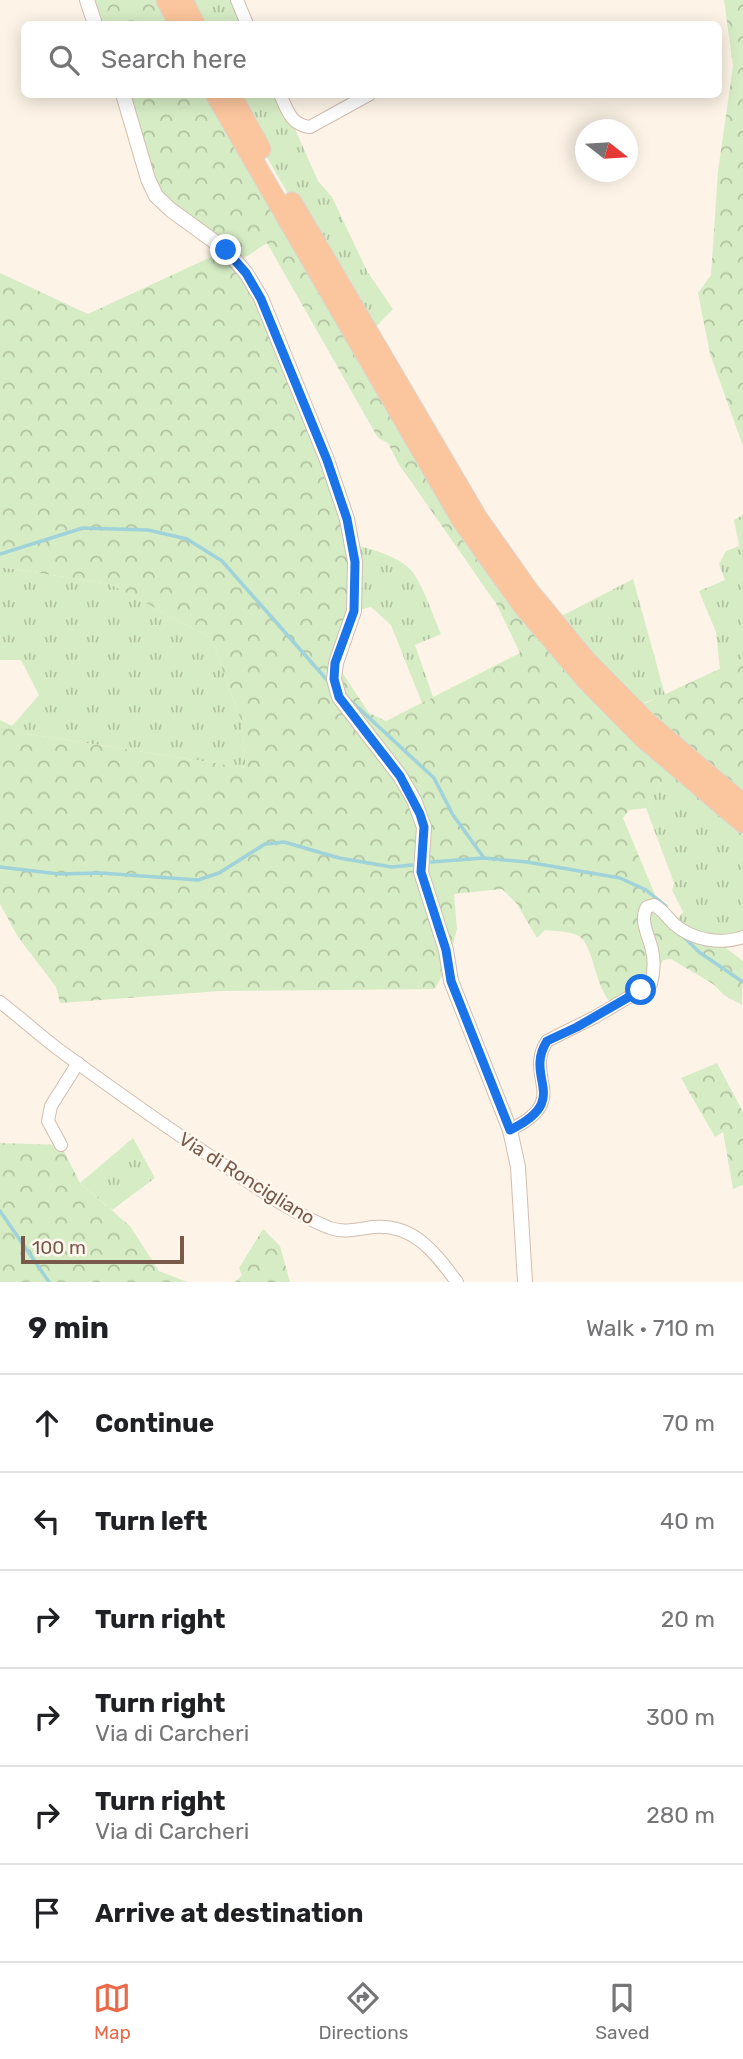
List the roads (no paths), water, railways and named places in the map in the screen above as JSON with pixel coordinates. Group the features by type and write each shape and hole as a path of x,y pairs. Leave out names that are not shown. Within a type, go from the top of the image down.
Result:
{"highway":[{"path":"166,0 177,21"},
{"path":"183,0 194,21"},
{"path":"217,98 463,520 522,605 586,681 642,737 743,823"},
{"path":"233,98 456,482 506,560 552,621 613,688 656,730 743,804"}],"street":[{"path":"87,0 94,21"},
{"path":"237,0 246,21"},
{"path":"124,98 156,196 226,250 246,273 261,299 327,460 347,519 355,562 354,611 335,663 334,679 339,697 400,776 420,814 424,827 421,872 446,950 451,981 510,1130 518,1167 525,1282"},
{"path":"282,98 292,120 301,126 310,127 363,98"},
{"path":"510,1130 528,1121 541,1108 545,1087 540,1056 547,1041 651,984 654,972 653,953 643,917 647,907 654,905 661,909 674,924 693,936 717,941 743,937"},
{"name":"Via di Roncigliano","path":"0,1002 78,1063 210,1156 303,1216 334,1229 352,1231 392,1227 408,1233 422,1240 435,1252 457,1282"},
{"path":"61,1145 48,1122 51,1106 78,1063"}],"waterway":[{"path":"0,554 83,528 148,530 187,539 222,561 327,680"},
{"path":"351,701 434,778 453,815 484,858"},
{"path":"0,867 59,874 101,873 198,880 219,873 265,844 284,842 339,858 392,867 412,865"},
{"path":"431,862 484,858 527,862 620,878 646,890 666,906"},
{"path":"684,937 699,952 743,982"},
{"path":"0,1211 49,1282"}]}
